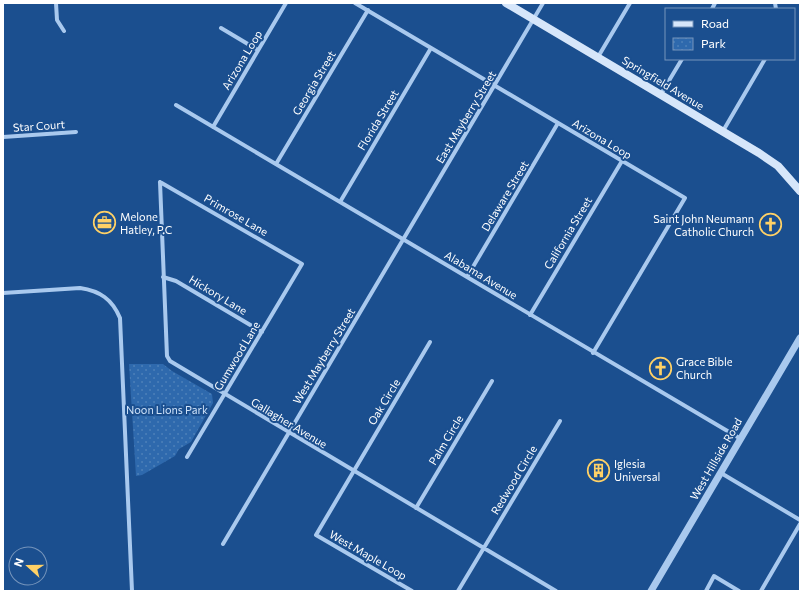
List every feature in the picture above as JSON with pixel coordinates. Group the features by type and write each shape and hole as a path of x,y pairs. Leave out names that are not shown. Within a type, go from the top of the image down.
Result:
{"main road":[{"name":"Springfield Avenue","path":"506,3 770,160 800,191"}],"street":[{"path":"56,3 57,20 64,32"},
{"name":"Arizona Loop","path":"213,127 286,3"},
{"name":"Arizona Loop","path":"355,3 685,198 594,352"},
{"name":"East Mayberry Street","path":"403,240 543,3"},
{"path":"598,57 630,3"},
{"name":"Georgia Street","path":"276,164 368,10"},
{"path":"221,28 258,50"},
{"name":"Florida Street","path":"340,202 431,48"},
{"path":"661,94 681,60"},
{"path":"724,132 764,60"},
{"name":"Alabama Avenue","path":"176,105 741,439"},
{"name":"Delaware Street","path":"467,277 558,123"},
{"name":"Star Court","path":"3,137 76,132"},
{"name":"California Street","path":"530,315 622,161"},
{"name":"Primrose Lane","path":"160,182 302,264"},
{"name":"Gallagher Avenue","path":"160,182 167,356 170,361 224,395 556,591"},
{"name":"West Mayberry Street","path":"223,544 403,240"},
{"name":"Gumwood Lane","path":"187,457 302,264"},
{"name":"Hickory Lane","path":"163,277 176,281 262,332"},
{"path":"3,293 80,288 90,290 108,299 117,310 120,318 132,591"},
{"name":"West Hillside Road","path":"651,591 800,338"},
{"name":"Oak Circle","path":"353,471 430,342"},
{"name":"Palm Circle","path":"416,508 492,381"},
{"name":"Redwood Circle","path":"483,548 560,421"},
{"name":"West Maple Loop","path":"353,471 316,535 412,591"},
{"path":"721,473 800,520"},
{"path":"761,591 800,524"},
{"path":"458,591 483,548"},
{"path":"706,591 714,576 739,591"}],"green space":[{"name":"Noon Lions Park","path":"129,364 163,364 172,371 212,394 213,403 191,442 179,449 175,456 142,475 136,476"}],"place":[{"name":"Melone Hatley, P.C","path":"105,223"},
{"name":"Saint John Neumann Catholic Church","path":"770,225"},
{"name":"Grace Bible Church","path":"661,368"},
{"name":"Iglesia Universal","path":"599,470"}]}
